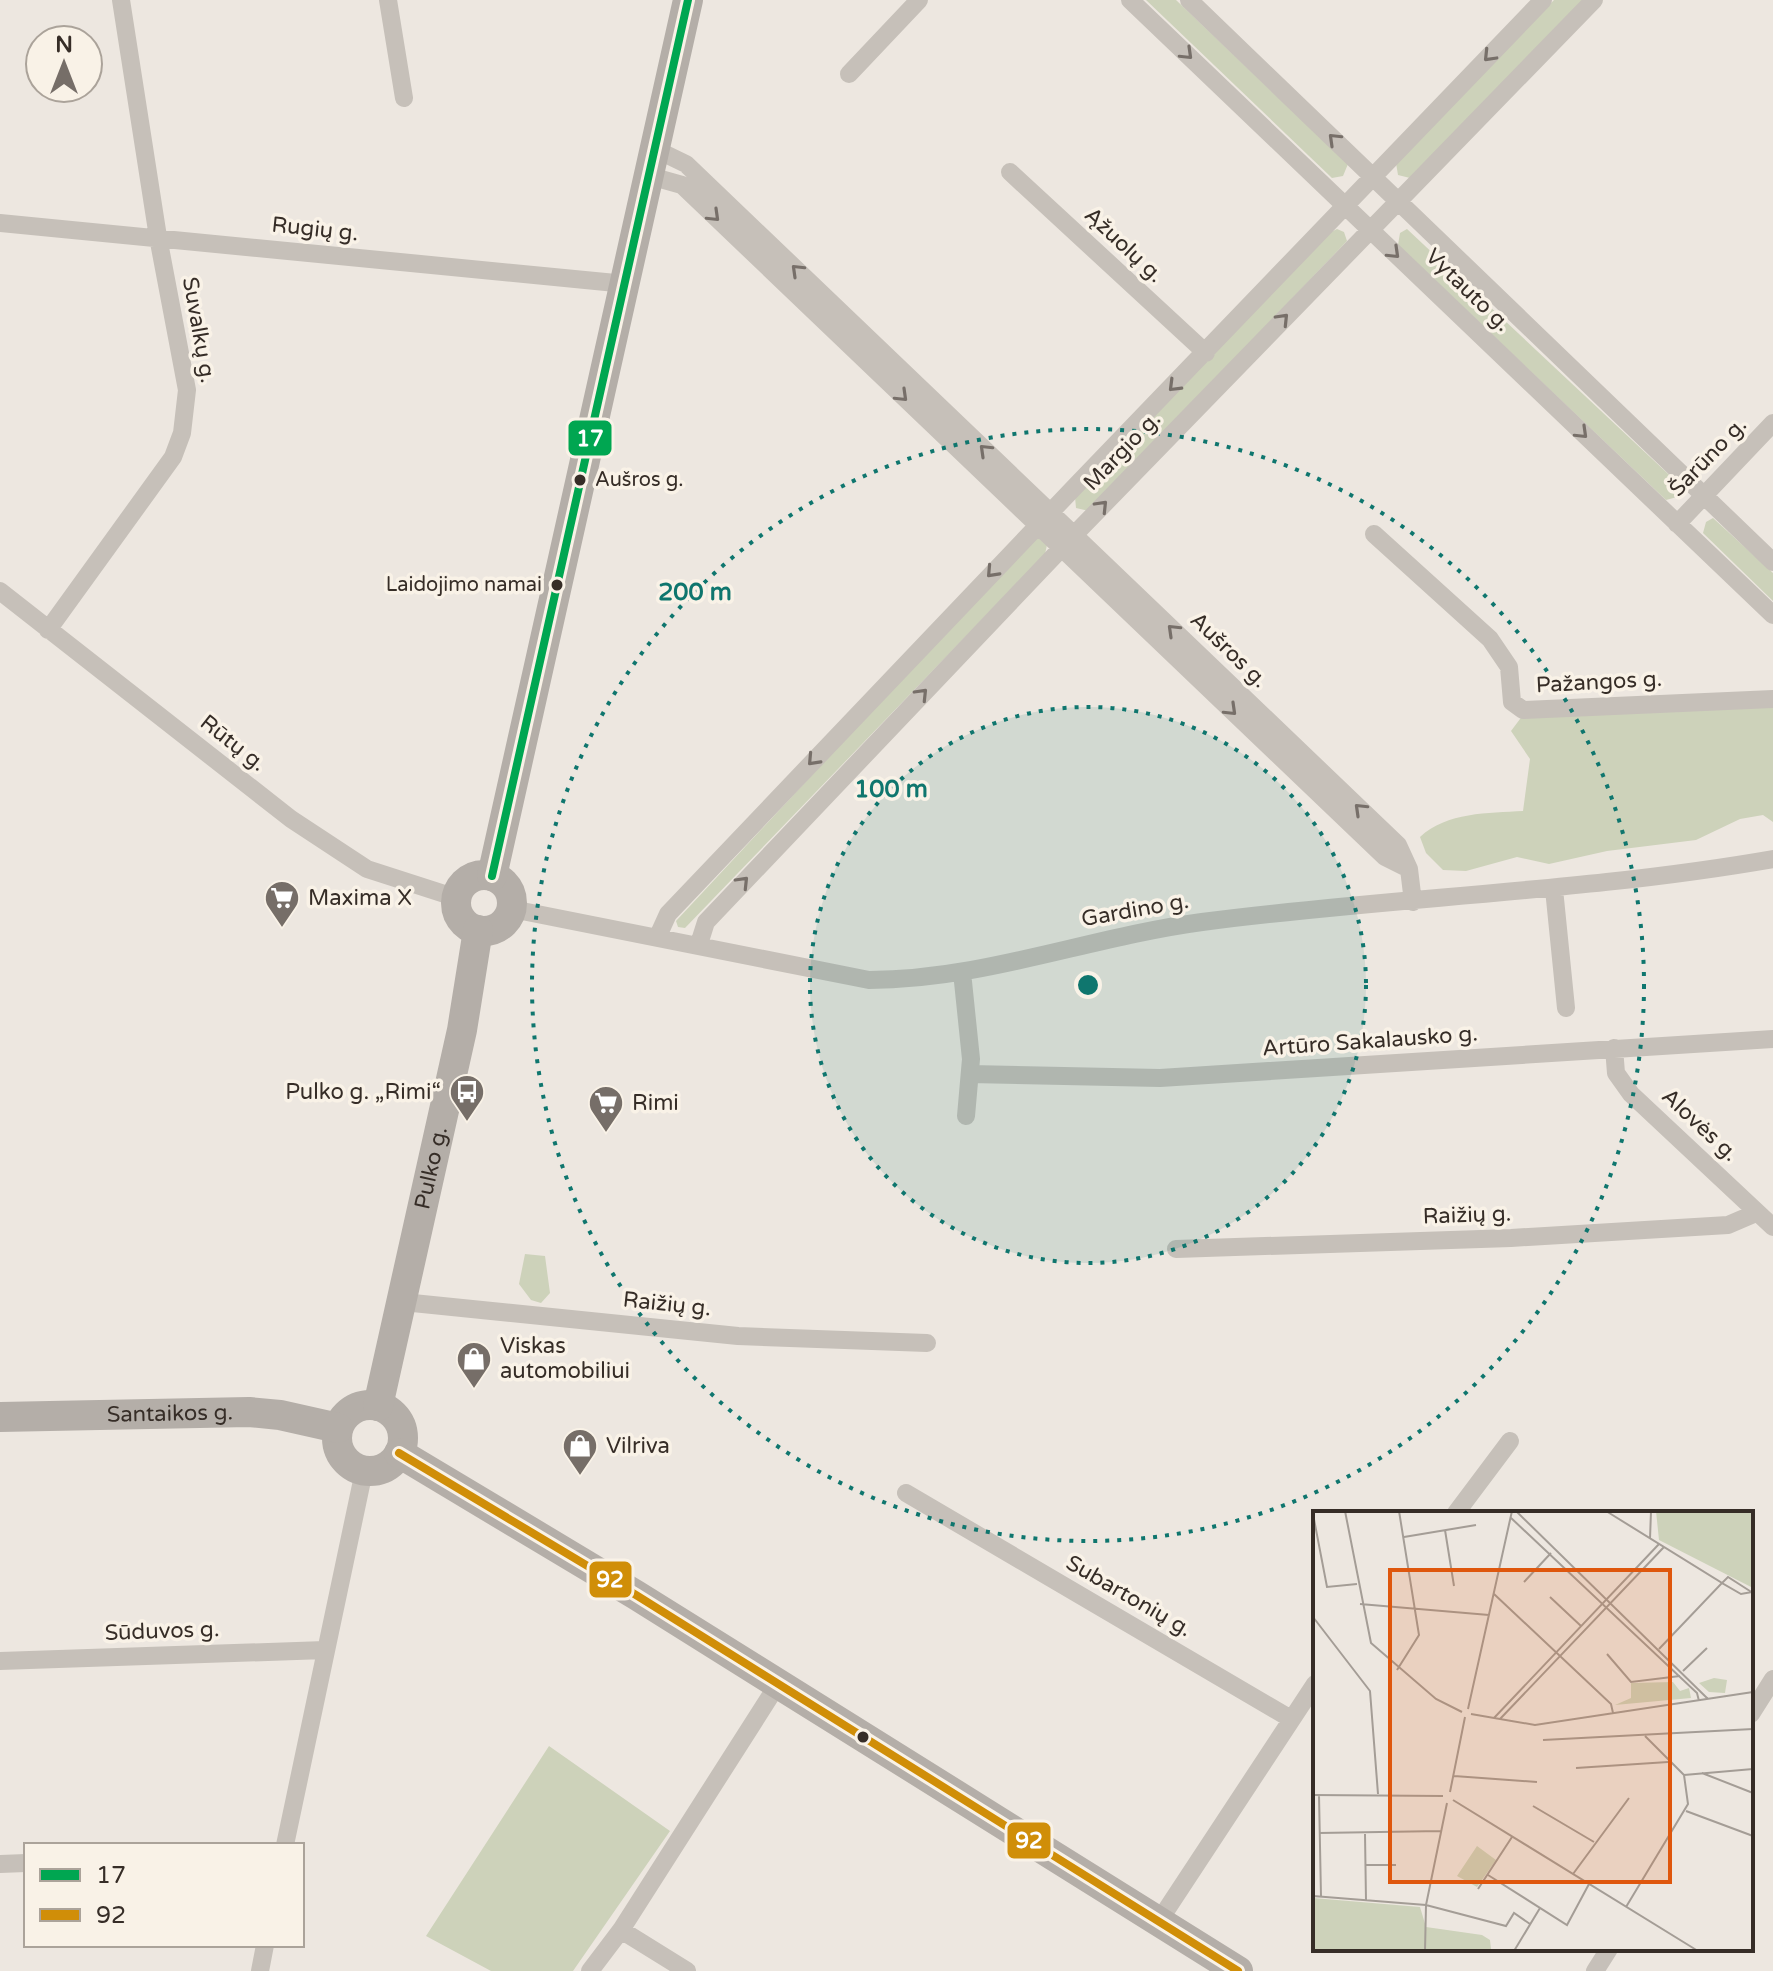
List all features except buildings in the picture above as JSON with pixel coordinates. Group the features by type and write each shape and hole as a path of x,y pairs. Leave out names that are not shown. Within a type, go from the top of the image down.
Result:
{"main road":[{"path":"492,876 688,0"},
{"path":"492,876 510,893 512,909 503,924 487,931 478,930 463,922 457,898 460,889 474,877 492,876"},
{"name":"Pulko g.","path":"378,1406 462,1030 478,930"},
{"path":"378,1406 393,1415 402,1429 399,1453 381,1469 364,1471 342,1456 338,1428 343,1419 358,1407 378,1406"},
{"name":"Santaikos g.","path":"0,1417 249,1412 280,1415 338,1428"},
{"path":"399,1453 778,1684 1238,1971"}],"street":[{"name":"Suvalkų g.","path":"48,630 156,483 182,433 187,390 158,237 121,0"},
{"path":"388,0 404,98"},
{"path":"849,74 919,0"},
{"name":"Vytauto g.","path":"1130,0 1773,615"},
{"name":"Vytauto g.","path":"1189,0 1773,562"},
{"name":"Margio g.","path":"658,936 668,914 1043,518 1206,353 1543,0"},
{"name":"Margio g.","path":"699,944 706,922 1068,542 1594,0"},
{"name":"Aušros g.","path":"652,162 682,185 1043,518"},
{"name":"Aušros g.","path":"652,162 686,164 1068,542 1398,845 1409,869 1413,902"},
{"name":"Ąžuolų g.","path":"1010,172 1206,353"},
{"name":"Rugių g.","path":"0,223 626,284"},
{"name":"Šarūno g.","path":"1677,524 1773,423"},
{"name":"Pažangos g.","path":"1374,534 1490,639 1509,667 1512,702 1523,710 1773,699"},
{"name":"Rūtų g.","path":"0,591 291,819 367,869 457,898"},
{"name":"Gardino g.","path":"512,909 869,980 915,980 1145,931 1554,889 1773,859"},
{"path":"1554,889 1566,1008"},
{"path":"962,972 970,1074 966,1116"},
{"name":"Artūro Sakalausko g.","path":"970,1074 1160,1078 1773,1039"},
{"name":"Alovės g.","path":"1614,1048 1616,1073 1631,1094 1773,1227"},
{"name":"Raižių g.","path":"1176,1249 1511,1238 1712,1226 1728,1225 1756,1213"},
{"name":"Raižių g.","path":"403,1302 738,1336 927,1343"},
{"path":"1458,1511 1510,1441"},
{"path":"285,1843 364,1471"},
{"name":"Subartonių g.","path":"906,1493 1291,1719"},
{"name":"Sūduvos g.","path":"0,1661 325,1650"},
{"path":"1753,1711 1773,1679"},
{"path":"590,1971 621,1930 778,1684"},
{"path":"1159,1921 1313,1687"},
{"path":"0,1864 24,1863"},
{"path":"621,1930 687,1971"},
{"path":"260,1971 265,1947"},
{"path":"1595,1971 1608,1951"}],"green space":[{"path":"1146,0 1176,0 1348,164 1343,176 1332,178"},
{"path":"1554,0 1583,0 1410,178 1398,175 1396,163"},
{"path":"1337,229 1344,232 1347,241 1089,511 1076,508 1075,497"},
{"path":"1407,229 1681,486 1677,497 1666,500 1398,245 1400,233"},
{"path":"1713,518 1773,573 1773,601 1703,533 1706,522"},
{"path":"1038,537 1047,545 1045,554 685,928 678,927 676,921 1031,540"},
{"path":"1773,706 1773,822 1763,815 1740,819 1696,840 1607,851 1549,864 1517,857 1466,871 1443,870 1426,853 1420,837 1443,823 1468,815 1523,811 1530,759 1511,731 1523,715"},
{"path":"525,1254 545,1256 550,1293 541,1303 531,1300 519,1284"},
{"path":"549,1746 670,1831 573,1971 491,1971 426,1936"}],"transit line":[{"name":"17","path":"492,876 688,0"},
{"name":"92","path":"399,1453 636,1595 1238,1971"}],"place":[{"name":"Aušros g.","path":"580,480"},
{"name":"Laidojimo namai","path":"557,585"},
{"name":"Maxima X","path":"282,929"},
{"name":"Pulko g. „Rimi“","path":"467,1123"},
{"name":"Rimi","path":"606,1134"},
{"name":"Viskas automobiliui","path":"474,1390"},
{"name":"Vilriva","path":"580,1477"}]}
